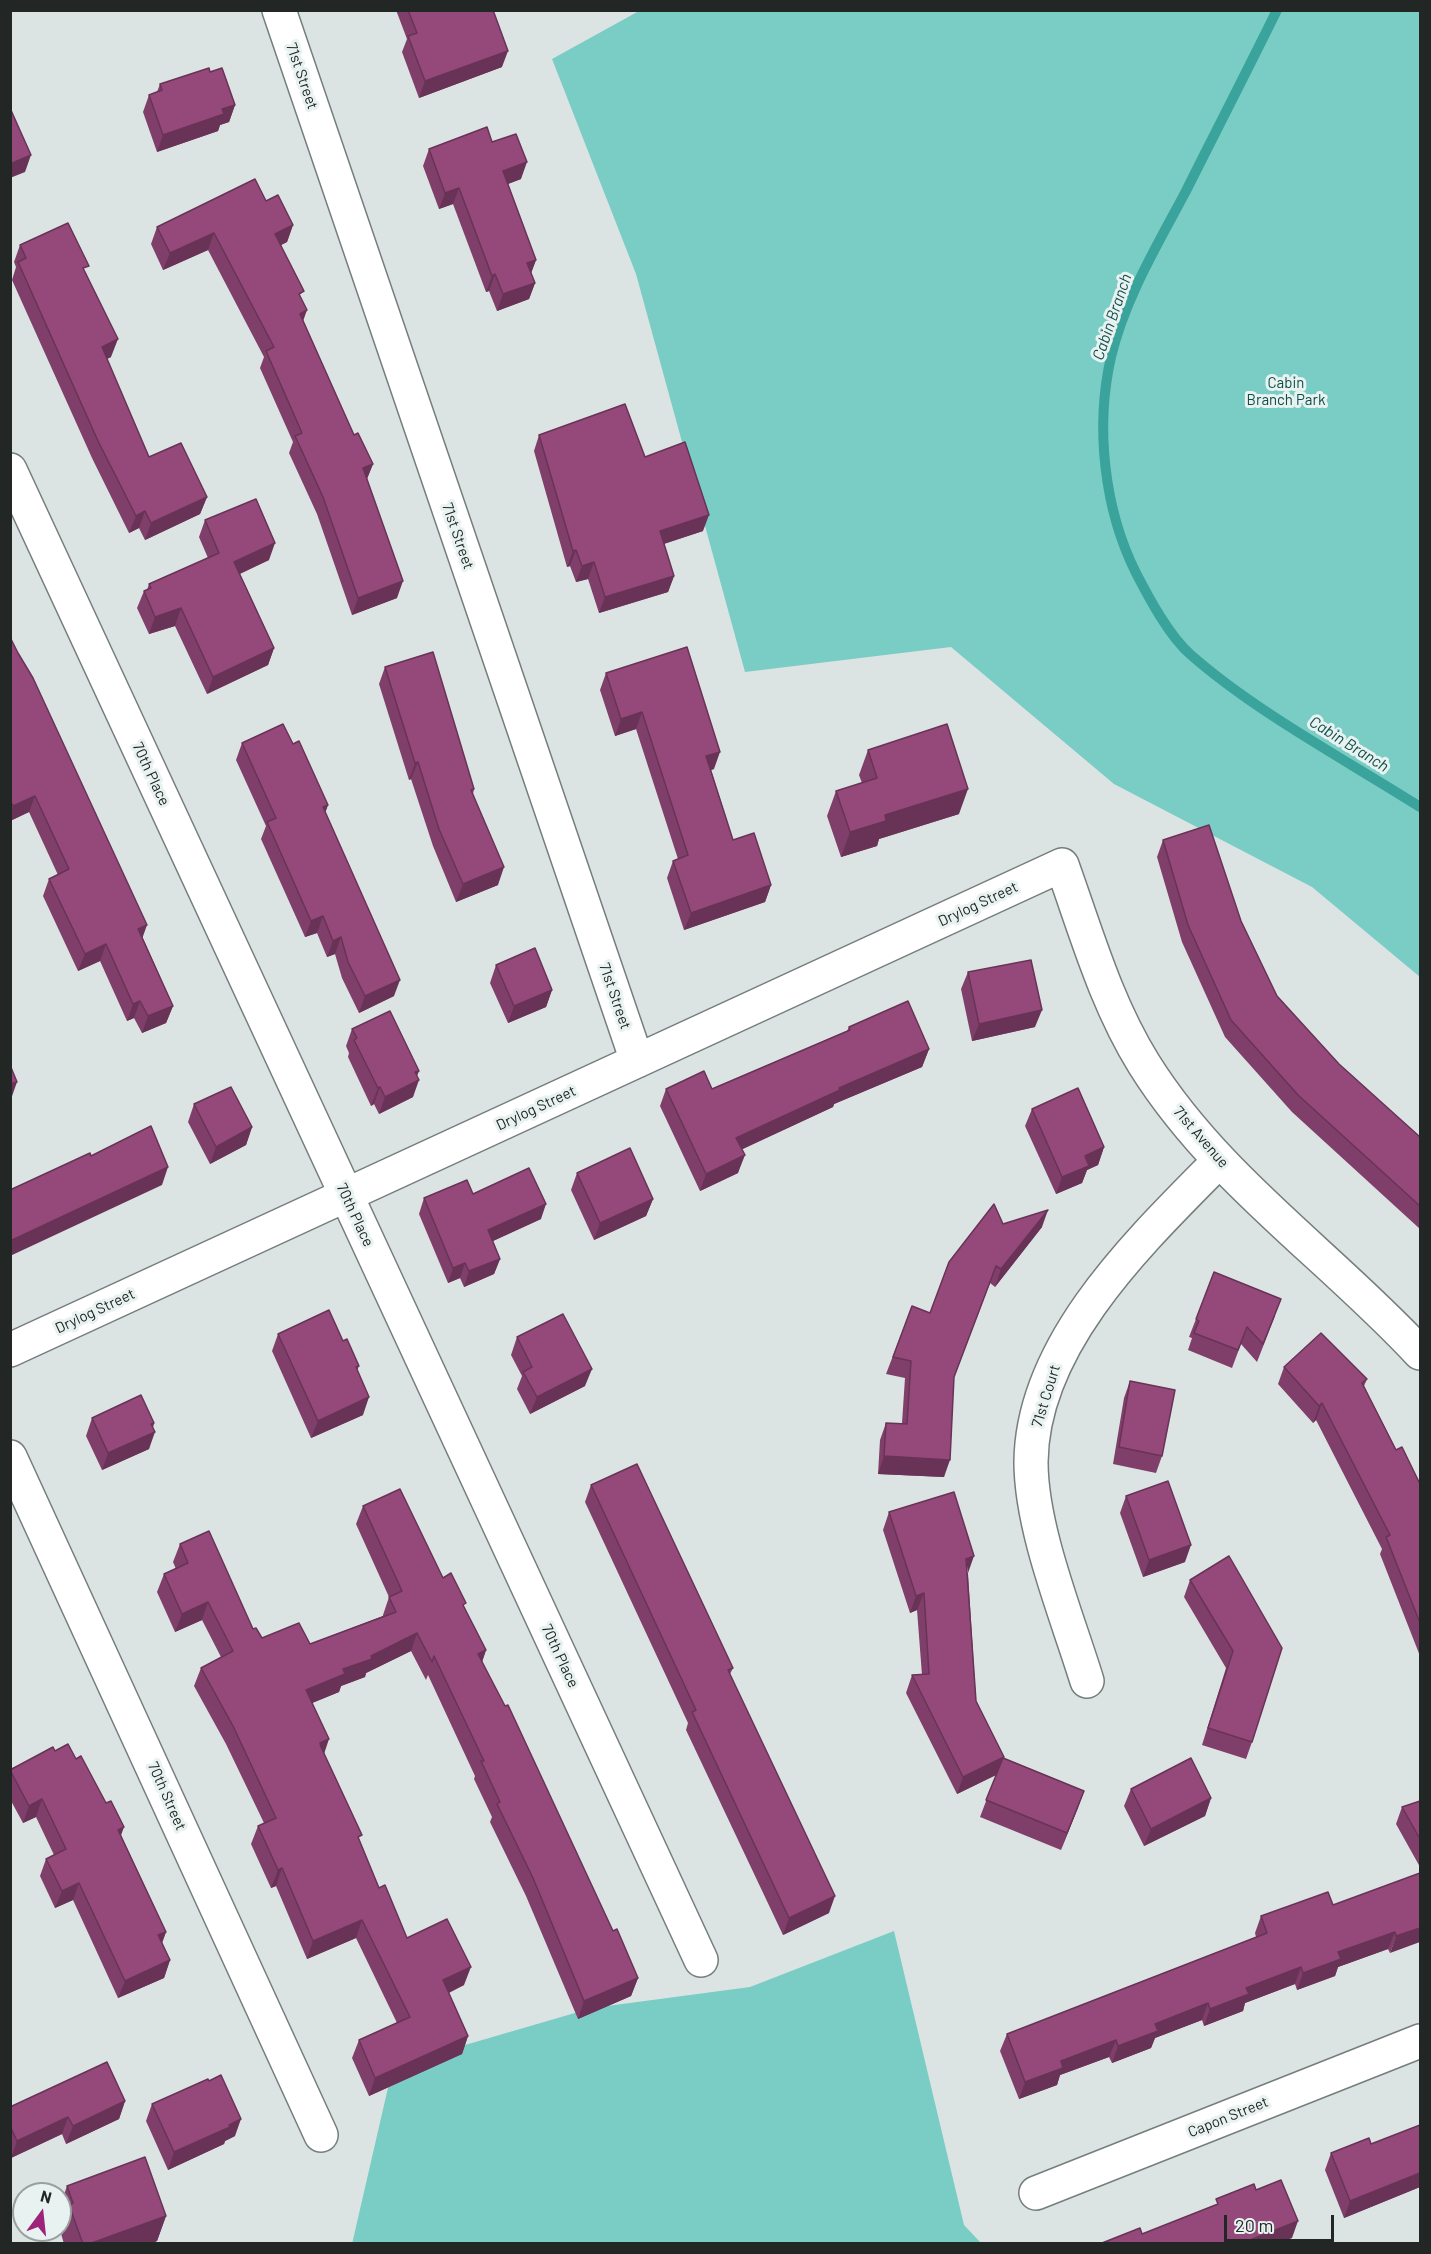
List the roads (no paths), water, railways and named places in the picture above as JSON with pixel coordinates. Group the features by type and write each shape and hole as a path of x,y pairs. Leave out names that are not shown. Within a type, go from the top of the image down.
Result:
{"street":[{"name":"71st Street","path":"279,10 637,1061"},
{"name":"70th Place","path":"10,470 701,1960"},
{"name":"Drylog Street","path":"10,1350 1062,866"},
{"name":"71st Avenue","path":"1062,866 1106,986 1128,1037 1168,1099 1219,1161 1325,1258 1420,1353"},
{"name":"71st Court","path":"1087,1681 1057,1585 1039,1516 1032,1462 1037,1421 1058,1358 1084,1312 1175,1206 1219,1161"},
{"name":"70th Street","path":"10,1457 321,2135"},
{"name":"Capon Street","path":"1036,2193 1420,2041"}],"waterway":[{"name":"Cabin Branch","path":"1277,10 1143,272 1117,335 1106,384 1104,411 1103,439 1110,495 1116,522 1136,573 1160,616 1183,647 1216,676 1273,716 1420,807"}],"park label":[{"name":"Cabin Branch Park","path":"1286,392"}]}
